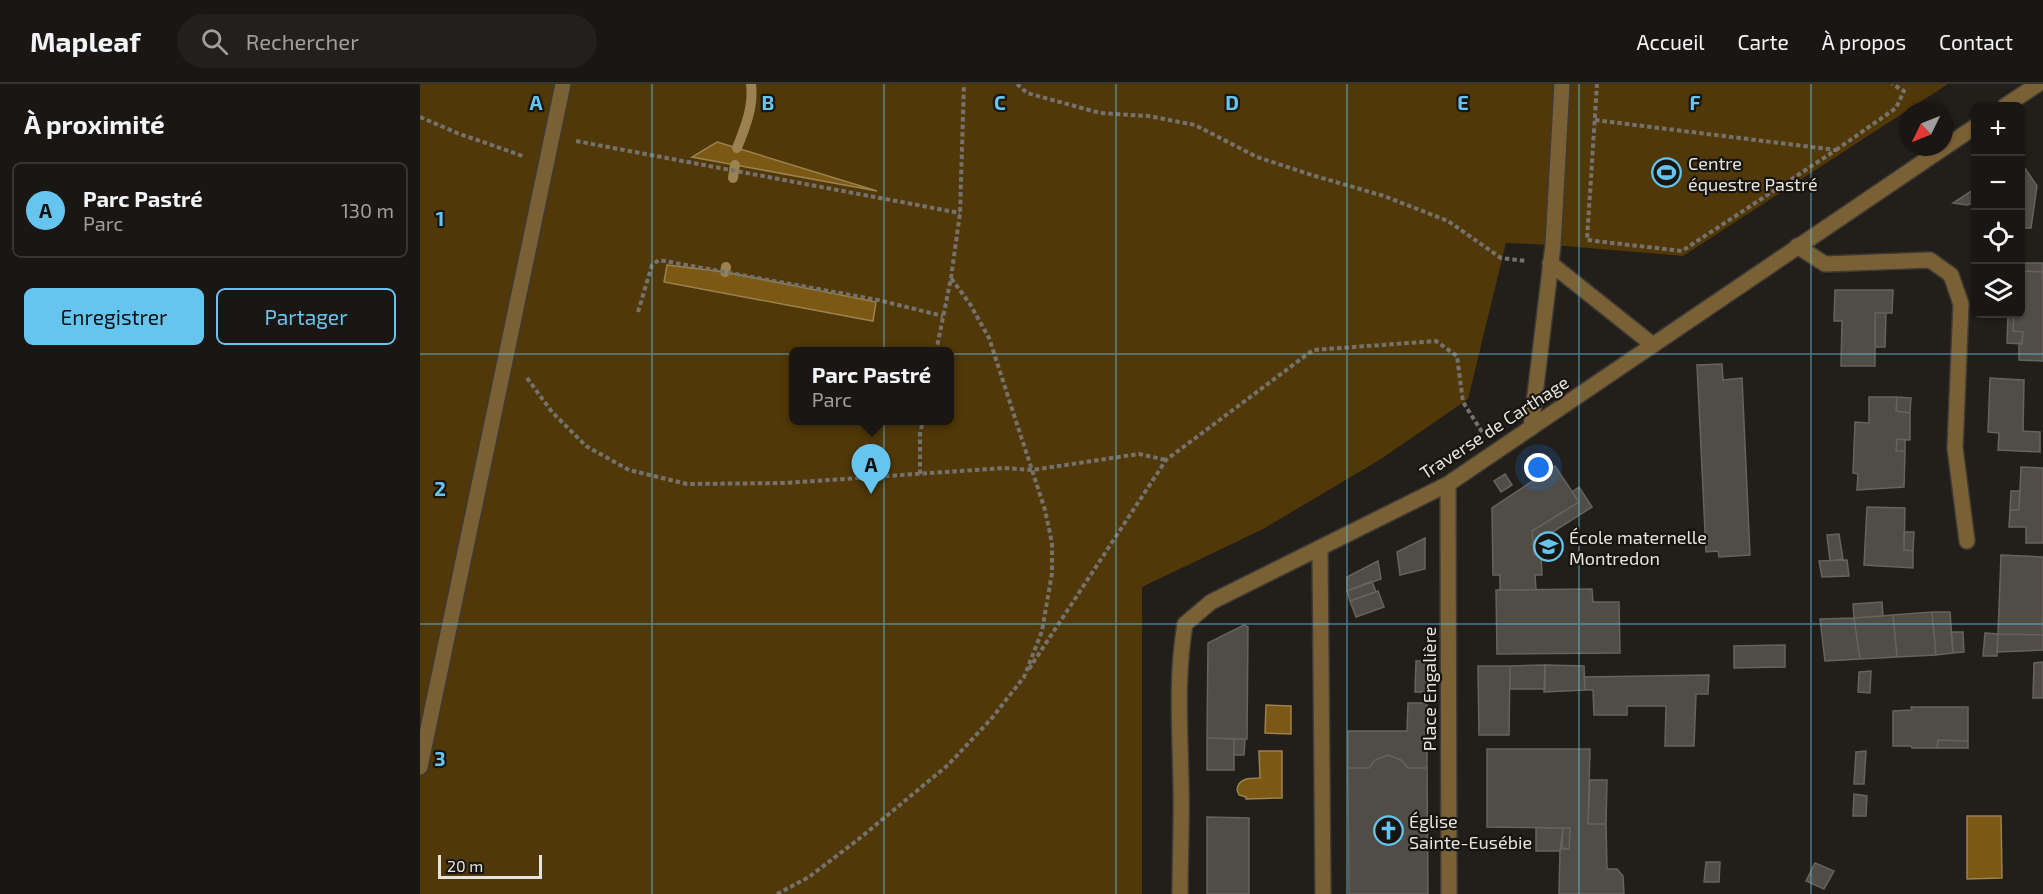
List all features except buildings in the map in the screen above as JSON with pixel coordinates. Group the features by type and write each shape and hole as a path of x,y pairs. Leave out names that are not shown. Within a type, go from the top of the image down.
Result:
{"street":[{"path":"420,767 563,84"},
{"path":"1531,428 1550,263 1563,84"},
{"path":"2011,102 2038,84"},
{"name":"Traverse de Carthage","path":"1180,894 1181,786 1178,709 1179,656 1185,624 1211,602 1448,484 1971,129"},
{"path":"1797,246 1825,264 1930,261 1951,275 1961,304 1955,448 1967,542"},
{"path":"1550,263 1653,345"},
{"name":"Place Engalière","path":"1448,484 1449,894"},
{"path":"1320,548 1323,894"}],"path":[{"path":"937,347 951,278 960,213 964,84"},
{"path":"1017,84 1027,93 1100,113 1148,116 1194,125 1257,157 1384,196 1448,221 1501,258 1550,263"},
{"path":"1598,84 1587,240 1682,251 1896,108 1904,91 1892,84"},
{"path":"420,117 457,133 546,164"},
{"path":"1595,120 1836,150"},
{"path":"552,137 960,213"},
{"path":"638,312 652,265 659,260 878,300 943,316"},
{"path":"951,278 970,304 989,338 1032,470 1052,543 1052,573 1042,631 1024,677"},
{"path":"777,894 818,871 948,765 992,718 1024,677 1166,460 1313,350 1436,341 1457,356 1463,402 1496,453"},
{"path":"507,351 552,412 586,446 629,470 687,484 785,483 1004,468 1032,470 1139,454 1166,460"},
{"path":"920,474 922,425"}],"shaded area":[{"path":"420,84 1948,84 1920,102 1899,102 1899,116 1683,256 1506,243 1468,399 1381,459 1263,529 1142,587 1142,894 420,894"},
{"path":"717,142 737,148 877,191 692,157"},
{"path":"667,265 725,272 876,302 873,321 664,282"},
{"path":"1266,705 1291,706 1291,734 1265,733"},
{"path":"1259,751 1282,751 1282,798 1246,799 1239,795 1237,790 1242,781 1260,778"},
{"path":"1967,816 2001,816 2002,878 1967,879"}],"waterway":[{"path":"737,148 750,109 751,84"},
{"path":"733,178 735,165"},
{"path":"725,272 726,267"}],"place":[{"name":"Centre équestre Pastré","path":"1667,173"},
{"name":"Parc Pastré","path":"871,494"},
{"name":"École maternelle Montredon","path":"1548,547"},
{"name":"Église Sainte-Eusébie","path":"1388,831"}]}
